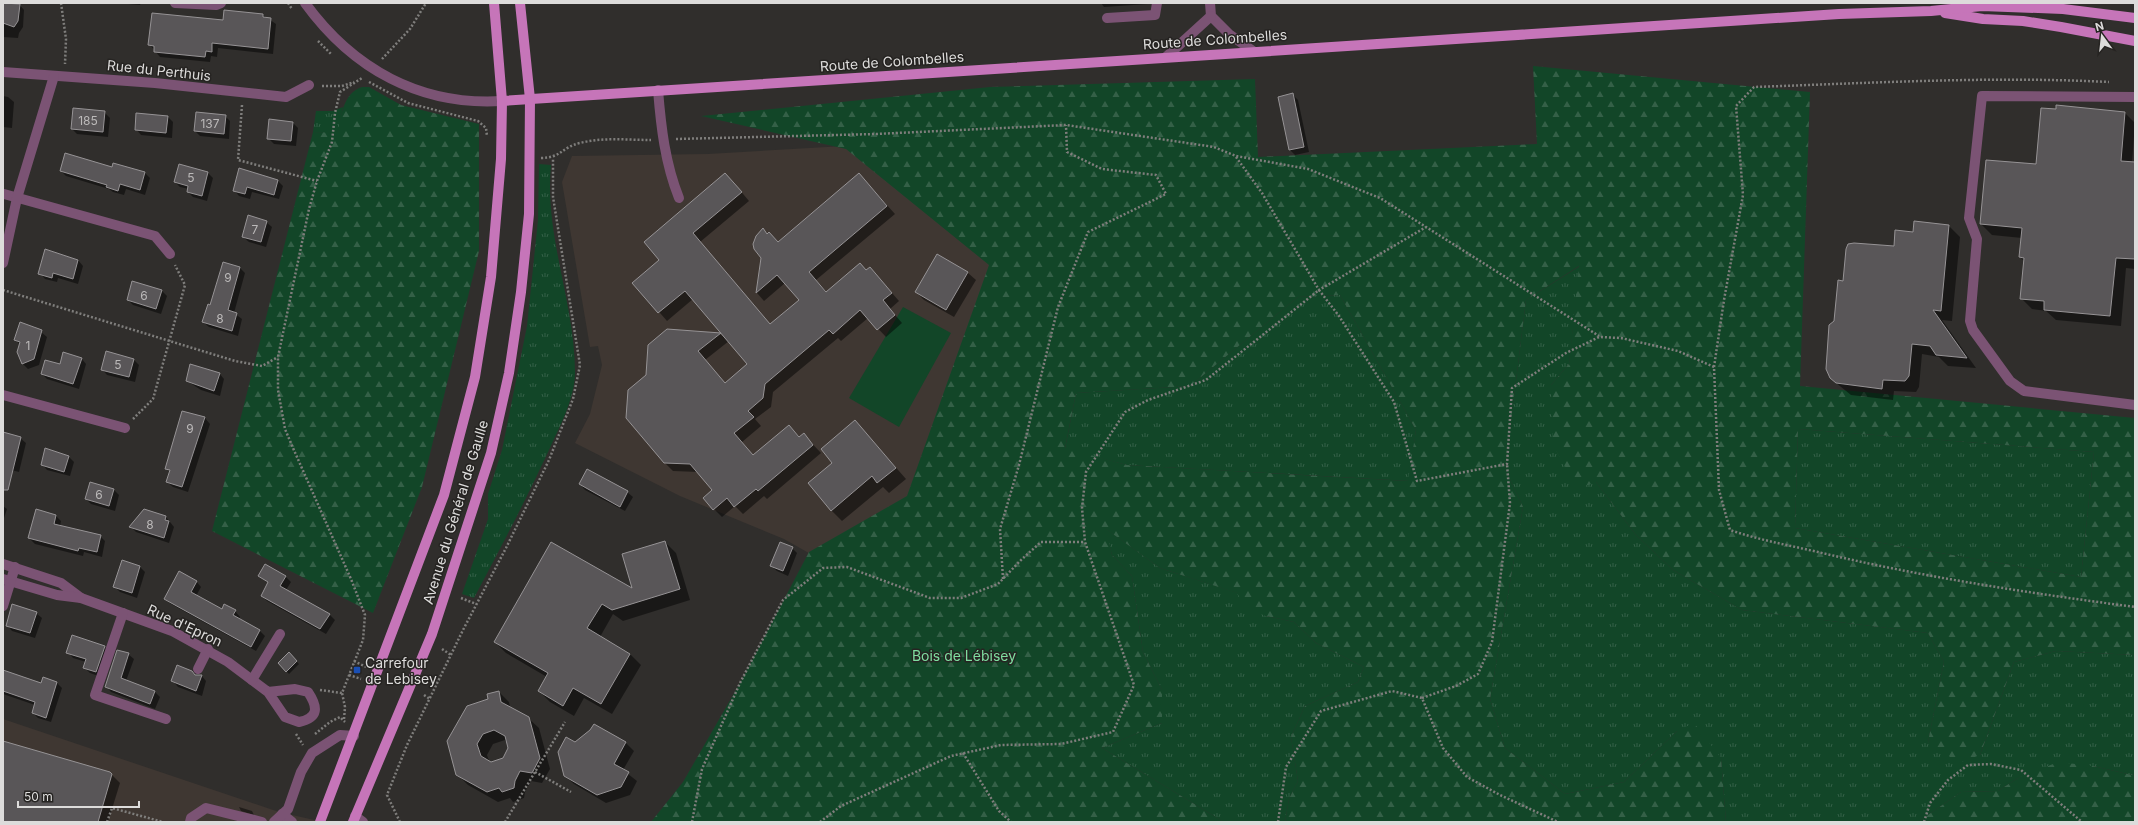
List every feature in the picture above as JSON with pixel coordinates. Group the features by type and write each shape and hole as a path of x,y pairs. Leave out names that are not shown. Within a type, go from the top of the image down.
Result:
{"main road":[{"name":"Avenue du Général de Gaulle","path":"320,822 442,502 469,405 479,357 492,270 501,165 502,101 494,3"},
{"name":"Avenue du Général de Gaulle","path":"357,820 432,634 491,453 509,373 522,292 529,214 530,99 520,3"},
{"name":"Route de Colombelles","path":"502,101 1253,51 1832,15 1932,11 1982,6 2063,9 2135,18"},
{"name":"Route de Colombelles","path":"1932,11 1983,19 2023,21 2135,41"}],"street":[{"path":"175,3 216,5 221,3"},
{"path":"305,3 335,38 372,68 394,81 417,90 452,99 482,102 502,101"},
{"path":"1107,18 1154,15 1157,3"},
{"path":"1210,3 1211,16 1229,34 1253,51"},
{"path":"1166,57 1211,16"},
{"name":"Rue du Perthuis","path":"3,72 286,97 309,85"},
{"path":"3,263 17,198 59,76"},
{"path":"658,90 662,140 671,179 679,198"},
{"path":"2135,97 1982,96 1969,218 1978,239 1970,321 1973,330 2010,381 2024,391 2135,406"},
{"path":"4,194 155,236 170,254"},
{"path":"3,395 125,428"},
{"name":"Rue d'Epron","path":"3,564 61,583 81,598"},
{"path":"3,606 7,580 15,567"},
{"name":"Rue d'Epron","path":"7,580 57,595 81,598 172,631 208,649 268,692 285,717 299,722 311,718 315,712 316,706 308,692"},
{"path":"123,613 95,695 166,719"},
{"path":"252,680 280,634"},
{"path":"198,669 208,649"},
{"path":"268,692 295,689 308,692"},
{"path":"274,822 288,808 301,772 312,753 340,735 354,736"},
{"path":"190,822 191,818 206,808 262,822"},
{"path":"282,814 292,822"}],"path":[{"path":"59,76 66,39 61,3"},
{"path":"380,62 410,29 426,3"},
{"path":"309,85 330,88 360,79 340,92 335,113 332,142 317,181 278,357 278,390 285,429 351,579 364,615 363,640 342,693 345,707 343,726"},
{"path":"2112,82 2057,80 1936,80 1754,87 1736,106 1743,195 1714,367 1719,490 1730,530 1754,539 2010,590 2135,607"},
{"path":"243,93 238,160 317,181"},
{"path":"472,119 486,128 487,140"},
{"path":"538,158 553,158 568,147 595,140 662,140 876,134 1066,125 1214,147 1236,156 1308,169 1380,198 1599,337"},
{"path":"1003,579 1000,529 1019,465 1058,307 1088,232 1166,194 1156,175 1102,169 1067,152 1066,125"},
{"path":"1236,156 1262,193 1319,290 1339,316 1394,402 1417,481 1507,464"},
{"path":"400,822 387,795 408,745 451,655 549,460 573,399 579,373 580,366 553,198 553,158"},
{"path":"820,822 841,806 951,756 1001,746 1061,744 1113,732 1134,685 1085,542 1082,508 1086,472 1125,412 1148,400 1206,380 1319,290 1426,227"},
{"path":"125,428 153,399 171,340 185,285 170,254"},
{"path":"3,290 235,360 262,366 278,357"},
{"path":"1278,822 1286,767 1320,711 1392,691 1422,698 1456,686 1478,674 1492,642 1510,503 1507,464 1512,388 1566,352 1599,337 1621,338 1678,351 1714,367"},
{"path":"692,822 702,769 743,677 783,600 823,568 847,567 930,598 961,598 998,584 1041,542 1085,542"},
{"path":"461,598 476,604"},
{"path":"442,649 451,655"},
{"path":"354,661 366,667"},
{"path":"349,675 362,679"},
{"path":"308,692 326,689 342,693"},
{"path":"424,696 430,699"},
{"path":"1422,698 1443,748 1467,777 1500,796 1558,822"},
{"path":"505,822 565,722"},
{"path":"402,743 408,745"},
{"path":"963,753 999,811 1011,822"},
{"path":"1924,822 1930,803 1948,780 1968,765 1991,764 2021,770 2082,822"},
{"path":"535,772 571,792"},
{"path":"107,822 112,808 162,822"}],"shaded area":[{"path":"1001,137 1048,139 917,614 784,539 680,496 575,443 590,414 602,365 598,346 590,347 562,182 572,156 708,154"},
{"path":"3,719 279,812 323,822 3,822"}],"green space":[{"name":"Bois de Lébisey","path":"1533,66 1810,92 1800,386 2135,418 2135,655 2056,651 2014,662 1980,755 1959,763 1928,742 1944,662 1928,633 1742,610 1673,570 1636,535 1596,482 1578,489 1553,445 1551,385 1569,364 1579,266 1526,300 1505,469 1523,507 1490,699 1505,748 1565,794 1624,782 1677,731 1694,723 1721,758 1726,822 1285,822 1289,799 1298,781 1291,737 1305,706 1358,682 1364,667 1316,643 1294,622 1266,616 1246,608 1237,593 1160,568 1106,529 1112,555 1132,576 1143,652 1162,690 1162,723 1102,748 1224,822 651,822 683,782 740,683 809,552 907,496 989,265 846,149 701,116 990,87 1255,79 1258,157 1537,144","holes":["1340,295 1416,430 1408,481 1127,465 1065,448 1076,393 1190,386 1298,297","1798,429 2094,452 2081,577 1795,528"]},
{"path":"362,87 369,87 401,105 479,124 479,251 422,487 373,613 212,531 313,132 338,133 342,113 347,100 351,94"},
{"path":"343,107 338,134 313,132 316,111 333,111"},
{"path":"539,164 551,165 550,191 552,217 574,346 574,382 570,402 558,431 522,506 474,598 462,594 488,519 488,494 502,450 527,326 538,220"},
{"path":"1580,266 1569,364 1551,385 1596,482 1636,535 1673,570 1742,610 1928,633 1944,662 1928,742 1980,755 2014,662 2056,651 2135,655 2135,773 2132,775 2093,766 2018,778 1998,791 1961,792 1918,822 1726,822 1721,758 1677,731 1624,782 1565,794 1505,748 1490,699 1523,507 1505,469 1526,300"},
{"path":"1340,295 1416,430 1409,481 1127,465 1065,449 1076,393 1190,386 1298,297"},
{"path":"903,307 951,333 899,427 849,398"},
{"path":"1798,429 2094,452 2081,577 1795,528"},
{"path":"1105,528 1160,568 1238,593 1266,616 1294,622 1316,643 1364,667 1358,682 1305,706 1291,737 1298,781 1289,799 1285,822 1224,822 1102,748 1162,723 1162,690 1143,652 1132,576 1112,555"},
{"path":"2058,762 2093,766 2132,775 2135,773 2135,822 1918,822 1961,792 1998,791 2018,778"}],"building":[{"path":"3,3 20,4 18,21 14,27 3,23"},
{"path":"224,10 263,14 263,17 271,18 268,49 212,43 212,52 206,51 205,57 154,52 154,46 148,45 152,13 223,20"},
{"path":"1293,93 1304,147 1289,150 1278,97"},
{"path":"2056,105 2125,112 2121,161 2135,162 2135,259 2116,258 2110,316 2044,310 2044,301 2020,299 2024,258 2019,257 2022,228 1980,224 1986,160 2036,164 2041,108 2056,109"},
{"path":"73,108 105,111 103,132 71,129"},
{"path":"196,112 226,115 224,134 194,131"},
{"path":"136,113 168,116 166,133 135,130"},
{"path":"269,119 293,122 291,141 267,139"},
{"path":"65,153 112,167 113,163 145,172 140,190 120,184 118,191 106,187 107,185 60,171"},
{"path":"179,164 208,172 202,196 187,192 188,186 174,182"},
{"path":"239,168 278,180 274,195 247,187 245,194 233,191"},
{"path":"725,173 742,192 693,233 770,324 799,300 777,275 756,293 761,258 754,249 753,244 756,236 763,228 767,234 769,232 778,242 859,173 887,206 809,272 826,292 860,263 866,270 870,267 892,293 883,300 895,315 877,330 860,310 833,334 829,330 765,384 763,398 748,411 754,417 734,433 753,455 789,425 799,437 804,433 813,445 758,491 756,489 734,507 727,498 713,510 703,498 712,490 690,464 664,463 626,418 628,390 646,375 648,345 667,329 721,333 685,291 658,313 632,283 659,260 644,242","holes":["721,333 747,364 725,383 698,351"]},
{"path":"248,215 267,221 261,242 242,237"},
{"path":"1914,221 1949,225 1941,311 1933,310 1967,358 1936,355 1930,346 1912,344 1909,376 1905,381 1883,380 1882,389 1836,383 1830,378 1826,369 1829,325 1834,321 1838,280 1843,281 1846,249 1848,244 1854,243 1894,246 1895,230 1913,232"},
{"path":"45,249 78,260 73,279 53,273 52,278 38,274"},
{"path":"937,254 968,272 946,310 915,292"},
{"path":"223,262 240,267 228,310 237,313 232,331 202,322 208,304 210,305"},
{"path":"132,281 162,290 156,309 127,300"},
{"path":"20,322 42,330 34,359 22,364 17,352 20,342 14,340"},
{"path":"106,351 134,359 129,377 101,370"},
{"path":"63,352 82,358 73,384 41,374 45,360 60,364"},
{"path":"190,364 220,373 214,391 186,381"},
{"path":"182,411 205,417 182,487 166,482 170,470 165,469"},
{"path":"855,420 896,468 877,483 872,476 831,511 808,483 832,463 821,449"},
{"path":"3,432 21,437 8,490 3,490"},
{"path":"45,448 69,456 64,472 41,465"},
{"path":"587,469 628,491 620,507 579,484"},
{"path":"90,482 114,489 109,506 85,499"},
{"path":"36,509 56,515 54,524 101,535 97,552 79,548 78,551 28,538"},
{"path":"144,509 166,516 165,520 169,521 164,538 129,527"},
{"path":"665,541 680,589 612,610 602,604 587,628 630,654 601,704 573,688 563,706 538,691 548,673 494,642 551,542 632,588 622,554"},
{"path":"780,542 793,547 783,571 770,566"},
{"path":"122,560 140,566 132,593 113,587"},
{"path":"265,564 286,576 280,586 330,614 320,629 261,596 268,582 258,576"},
{"path":"179,571 197,581 191,592 222,609 224,604 236,610 233,615 260,630 251,647 164,599"},
{"path":"12,604 37,612 30,633 6,626"},
{"path":"72,635 105,646 96,672 83,668 86,659 66,653"},
{"path":"117,650 129,653 121,678 155,691 150,704 105,687"},
{"path":"289,652 297,661 286,672 278,663"},
{"path":"177,665 192,671 195,675 202,675 196,691 171,681"},
{"path":"3,670 41,683 43,677 57,682 46,718 32,713 35,702 3,691"},
{"path":"499,691 501,702 529,717 540,758 532,773 520,771 515,781 514,788 502,792 499,788 487,792 456,775 447,741 467,706 488,699 487,694","holes":["494,730 505,736 508,748 503,758 491,762 481,756 477,744 483,734"]},
{"path":"594,724 626,742 614,764 629,772 621,787 597,795 564,776 558,752 566,737 575,742 590,730"},
{"path":"3,741 110,772 112,774 98,822 3,822"}],"place":[{"name":"Carrefour de Lebisey","path":"357,670"}]}
